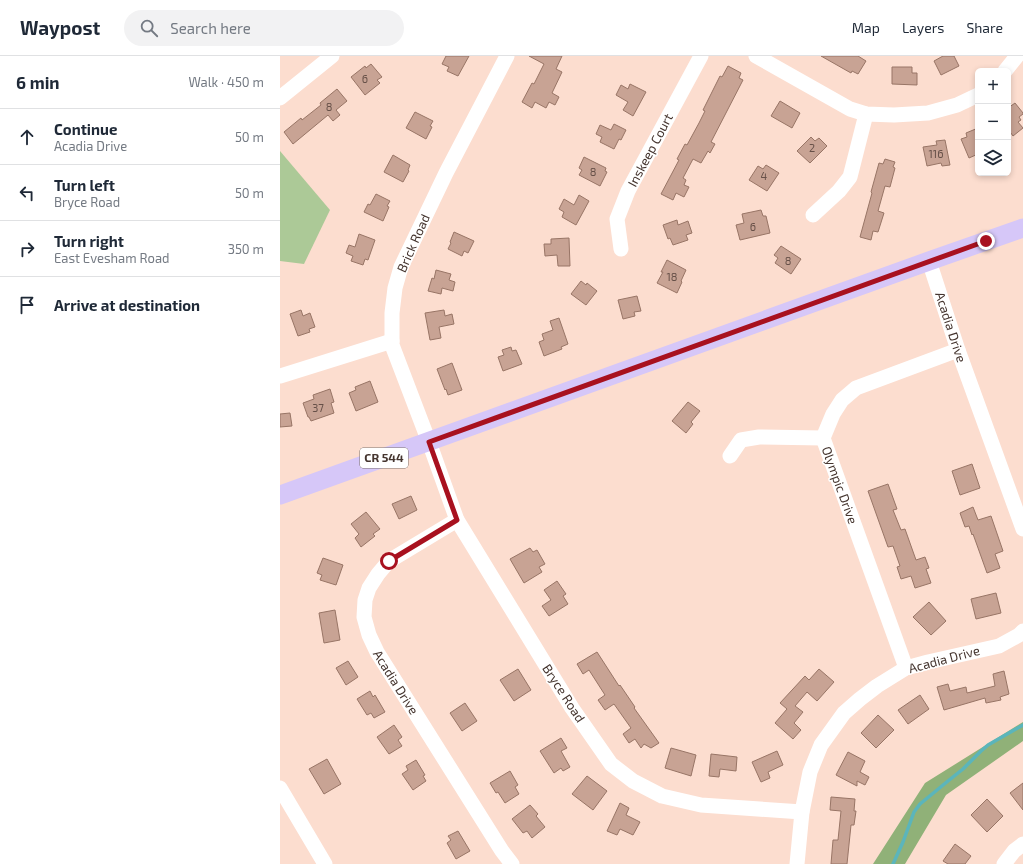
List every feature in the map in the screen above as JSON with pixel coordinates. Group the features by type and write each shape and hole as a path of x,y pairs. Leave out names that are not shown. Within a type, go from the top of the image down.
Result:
{"main road":[{"name":"CR 544","path":"280,495 1023,228"}],"street":[{"path":"280,98 332,56"},
{"name":"Brick Road","path":"429,442 392,345 392,312 395,288 401,267 446,173 506,56"},
{"name":"Inskeep Court","path":"621,249 617,219 628,191 701,56"},
{"path":"756,56 850,109 866,114 894,115 928,113 957,105 975,96"},
{"path":"1007,68 1017,56"},
{"path":"813,215 850,177 866,114"},
{"name":"Acadia Drive","path":"929,261 958,350 1023,529"},
{"path":"280,376 392,341"},
{"name":"Olympic Drive","path":"906,668 823,438 833,414 842,400 856,388 958,350"},
{"path":"730,456 741,440 759,437 823,438"},
{"name":"Bryce Road","path":"429,442 457,520 572,708 611,764 633,781 662,796 701,805 802,812"},
{"name":"Acadia Drive","path":"457,520 389,561 369,588 365,600 364,617 369,635 377,652 502,851 512,864"},
{"name":"Acadia Drive","path":"797,864 802,812 810,772 821,745 844,713 877,686 906,668 999,646 1019,635 1023,630"},
{"path":"280,788 325,864"},
{"path":"1004,864 1014,851 1023,844"}],"green space":[{"path":"280,151 330,210 304,264 280,261"},
{"path":"1023,722 1023,741 946,795 905,864 873,864 925,783"}],"building":[{"path":"446,56 469,56 458,76 447,71 449,67 442,64"},
{"path":"529,56 562,56 556,69 562,72 552,93 559,97 555,105 549,102 546,108 535,102 532,108 522,102 532,83 534,84 544,64"},
{"path":"821,56 858,56 866,61 858,74 852,71 851,73"},
{"path":"943,56 954,56 959,66 941,75 934,61"},
{"path":"371,64 382,77 377,80 380,83 365,95 351,77 365,66 366,68"},
{"path":"728,66 741,73 739,78 743,80 711,142 715,144 710,153 708,151 701,163 693,159 683,178 686,180 684,185 689,187 684,197 676,193 673,200 661,194 679,160 677,159 685,144 687,145 705,111 703,110 720,76 722,77"},
{"path":"892,67 912,67 912,73 917,73 917,85 892,84"},
{"path":"630,84 646,92 633,116 623,110 628,102 616,95 621,85 628,89"},
{"path":"337,89 347,101 336,110 340,115 333,121 328,115 293,144 284,132 301,118 302,120 321,105 320,103"},
{"path":"780,101 800,113 792,128 771,116"},
{"path":"1015,103 1023,113 1019,117 1021,120 1018,122 1023,128 1013,136 1011,133 1011,106"},
{"path":"415,112 433,121 430,126 432,127 426,139 406,128"},
{"path":"614,124 626,130 614,149 600,142 602,137 596,134 600,125 611,130"},
{"path":"975,129 975,155 969,158 961,139 967,137 966,133"},
{"path":"811,137 815,141 819,138 827,146 810,163 797,151"},
{"path":"945,140 950,165 942,166 941,163 927,166 923,147 937,145 936,141"},
{"path":"393,155 410,165 409,171 403,182 384,172"},
{"path":"584,157 606,168 605,171 607,172 600,186 579,175 582,170 579,168"},
{"path":"885,159 895,162 893,167 895,168 890,187 885,186 878,211 884,213 878,232 873,231 871,240 860,237 879,163 883,164"},
{"path":"766,165 779,173 767,191 749,180 758,166 763,169"},
{"path":"376,194 390,201 383,221 364,212"},
{"path":"579,195 589,201 576,225 562,217 564,212 559,209 564,199 574,205"},
{"path":"761,210 763,216 766,216 770,233 740,240 736,225 744,223 742,214"},
{"path":"677,220 678,225 688,221 692,233 686,235 688,240 673,245 670,238 668,239 663,225"},
{"path":"454,232 474,241 468,253 464,251 462,256 448,249"},
{"path":"359,234 375,240 368,260 365,259 363,265 351,261 353,256 346,253 349,245 355,247"},
{"path":"569,238 570,266 558,266 557,255 545,256 544,244 551,244 551,239"},
{"path":"781,246 801,259 791,274 775,263 778,258 774,255"},
{"path":"667,260 686,270 677,293 657,283"},
{"path":"436,270 451,274 449,280 455,282 453,291 442,288 441,294 428,291 432,278 434,279"},
{"path":"581,281 586,285 587,283 597,291 586,305 571,294"},
{"path":"637,296 641,311 634,312 635,316 623,319 618,300"},
{"path":"301,310 303,316 310,313 315,327 309,329 310,332 298,336 290,314"},
{"path":"444,310 445,316 452,314 454,324 439,327 441,338 430,340 425,313"},
{"path":"559,318 568,344 561,347 562,349 544,356 539,342 544,340 542,334 553,330 550,321"},
{"path":"511,347 512,351 516,350 522,364 503,371 498,357 504,355 502,350"},
{"path":"452,363 462,390 448,395 437,369"},
{"path":"370,381 378,402 356,411 349,393 356,390 355,387"},
{"path":"330,389 334,402 331,403 334,413 311,421 303,403 314,399 313,395"},
{"path":"688,402 700,411 691,422 693,424 686,433 672,421"},
{"path":"290,413 292,426 280,427 280,414"},
{"path":"972,464 980,488 960,495 952,471"},
{"path":"888,484 897,509 893,510 901,530 905,529 916,560 925,557 929,568 926,569 931,583 915,588 911,576 901,579 897,567 900,566 893,546 888,547 868,491"},
{"path":"411,496 417,510 399,519 392,504"},
{"path":"973,507 978,520 991,516 1003,551 995,554 1000,568 987,573 973,534 972,535 969,526 965,527 960,513"},
{"path":"366,512 380,529 373,534 375,536 361,547 355,538 359,534 351,524"},
{"path":"530,548 533,552 537,550 545,564 539,567 542,572 524,583 510,559"},
{"path":"323,558 343,565 336,585 320,580 322,575 317,573"},
{"path":"557,581 566,594 563,596 568,604 549,616 542,606 551,600 544,590"},
{"path":"996,593 1001,613 976,619 971,599"},
{"path":"929,602 946,621 931,635 913,617"},
{"path":"335,610 340,640 324,643 319,613"},
{"path":"597,652 659,743 651,748 644,744 641,748 635,739 629,743 623,734 631,728 614,704 605,710 598,700 605,695 589,670 583,674 577,664"},
{"path":"348,661 358,677 346,685 336,668"},
{"path":"518,669 531,690 514,701 500,680"},
{"path":"819,669 834,682 817,701 807,692 795,706 803,712 794,723 801,730 793,739 775,723 787,709 780,703 805,676 809,680"},
{"path":"1004,671 1009,694 1000,697 1001,700 986,703 985,698 944,710 937,687 948,684 950,691 966,687 967,693 995,686 993,674"},
{"path":"370,691 373,697 375,695 385,712 374,718 371,713 367,715 357,699"},
{"path":"920,695 929,709 908,724 898,710"},
{"path":"465,703 477,721 462,731 450,713"},
{"path":"878,715 894,730 876,748 861,733"},
{"path":"394,725 402,737 398,740 402,746 389,754 377,737"},
{"path":"561,738 567,748 561,751 570,767 563,771 561,768 554,773 540,751"},
{"path":"671,748 696,755 691,776 665,768"},
{"path":"777,751 783,765 768,772 770,778 761,782 752,762"},
{"path":"848,752 865,761 860,772 869,777 865,785 857,781 857,786 836,775"},
{"path":"711,754 737,757 736,771 720,769 719,777 709,776"},
{"path":"327,759 341,784 324,794 309,769"},
{"path":"416,760 425,775 423,776 426,781 413,790 402,774 408,770 406,766"},
{"path":"510,771 518,785 515,787 519,794 505,803 490,783"},
{"path":"587,776 607,791 593,810 572,794"},
{"path":"1023,783 1023,810 1010,793"},
{"path":"831,797 855,799 854,811 856,811 854,825 851,825 847,864 831,864 833,840 838,840 841,811 830,810"},
{"path":"987,799 1003,816 987,832 971,815"},
{"path":"620,803 629,808 626,815 640,822 633,835 620,829 617,835 607,831"},
{"path":"530,805 538,814 536,816 545,827 532,838 527,831 523,833 512,819"},
{"path":"458,831 470,851 456,859 447,843 451,840 448,836"},
{"path":"955,844 971,856 965,864 948,864 943,861"}],"waterway":[{"path":"893,864 914,812 920,804 963,769 988,745 1023,725"}],"route":[{"path":"389,561 457,520 429,442 986,241"}]}
